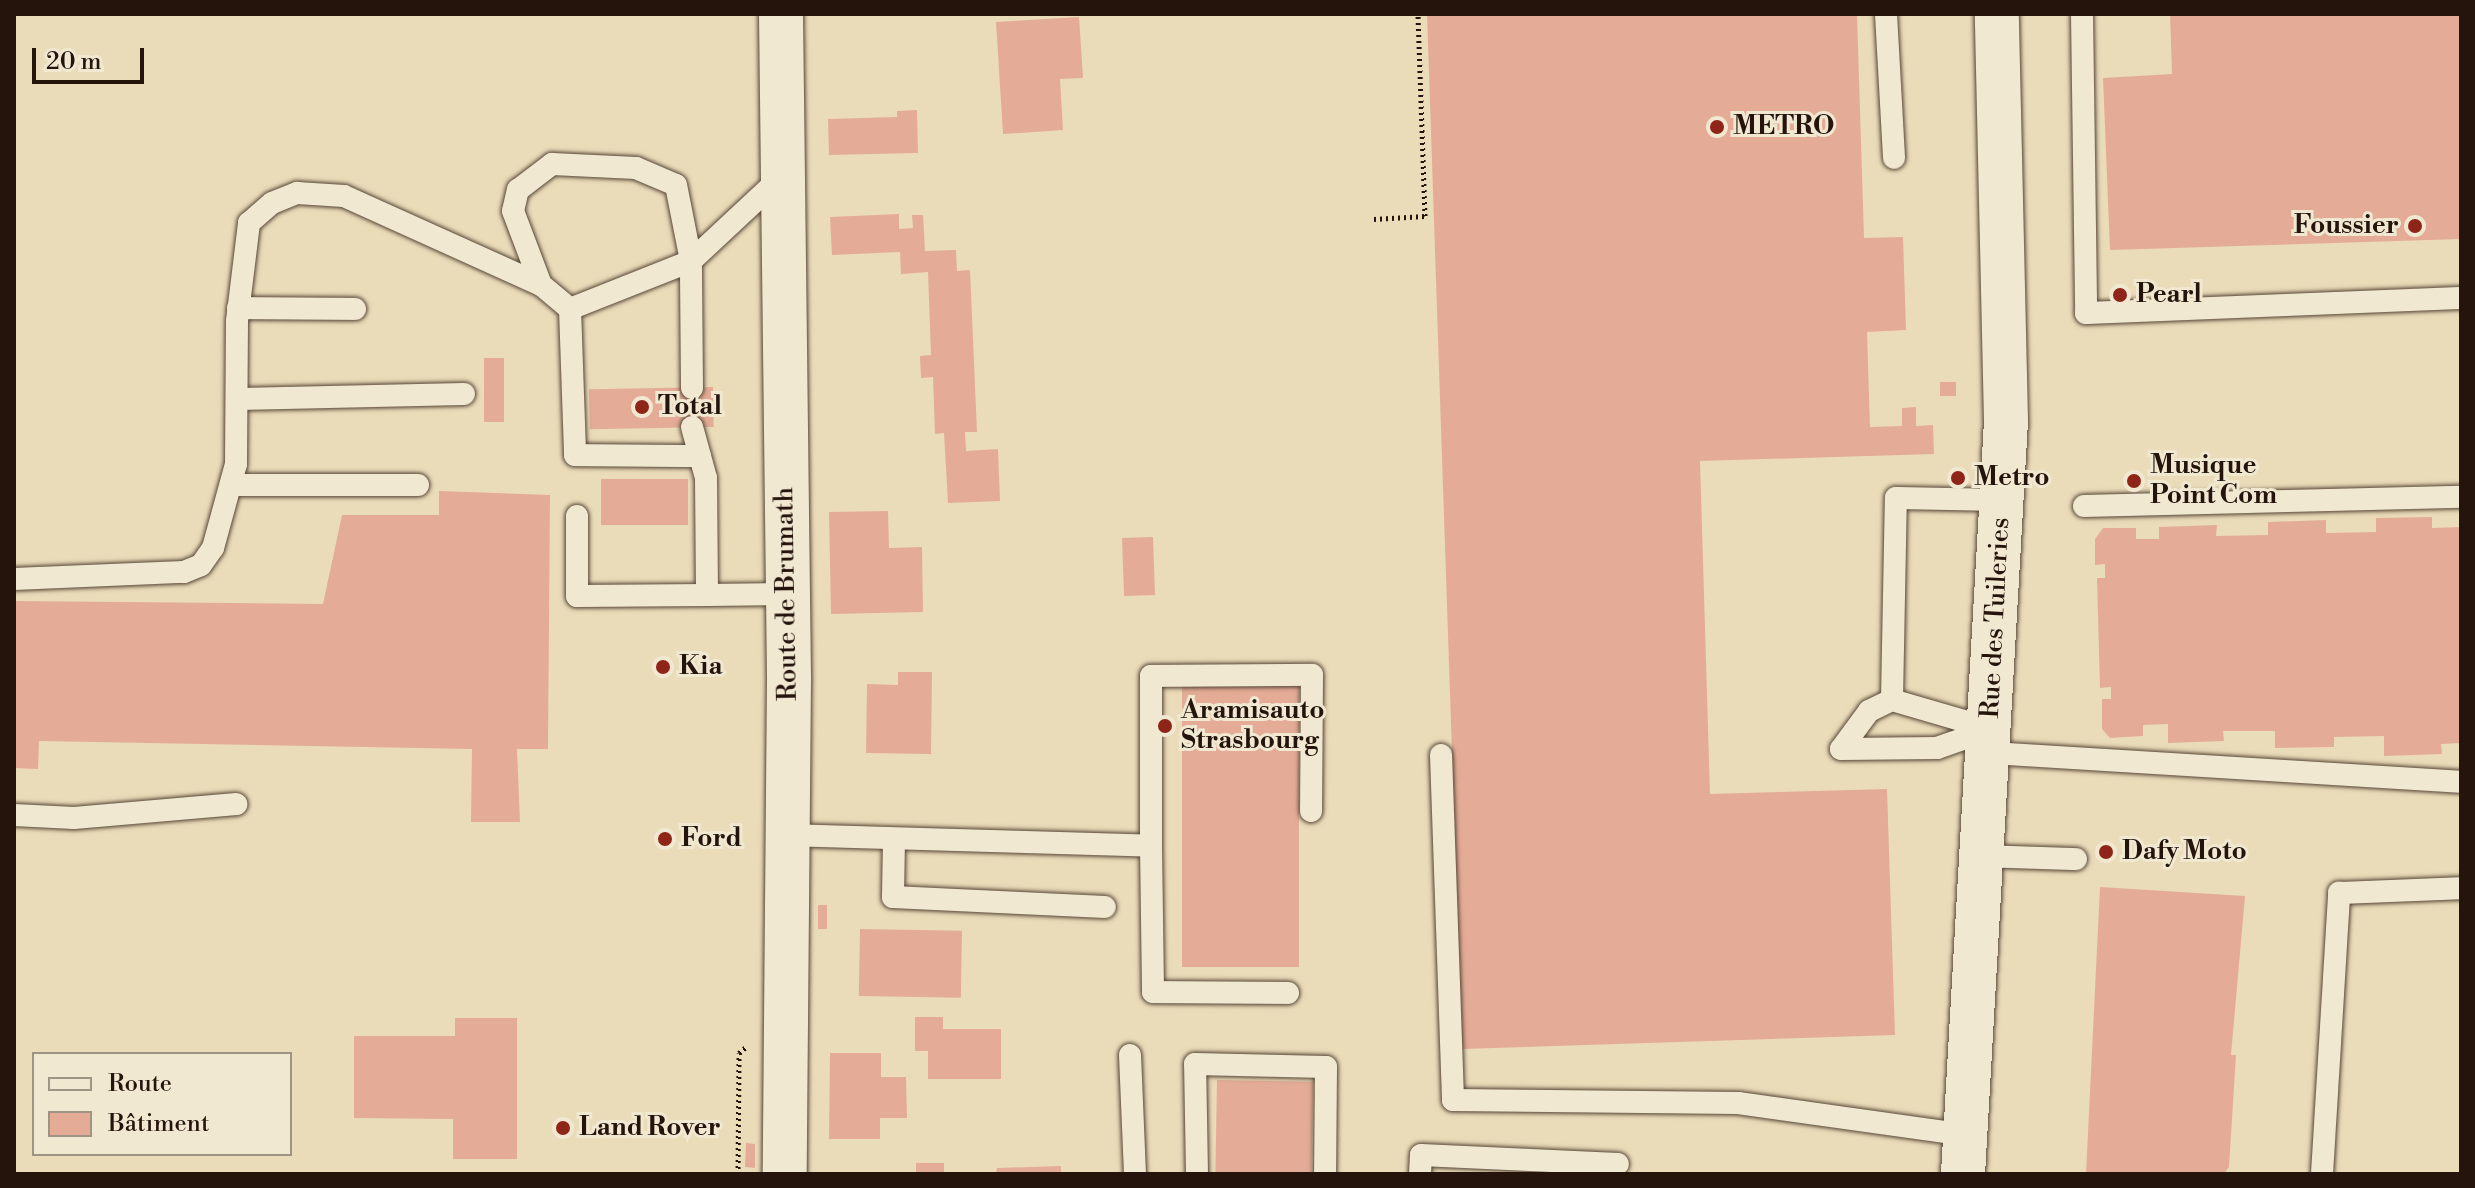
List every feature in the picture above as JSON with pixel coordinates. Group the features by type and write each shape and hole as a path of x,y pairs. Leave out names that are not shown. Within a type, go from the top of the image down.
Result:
{"main road":[{"name":"Route de Brumath","path":"781,14 788,835 785,1174"},
{"name":"Rue des Tuileries","path":"1964,1154 1984,856 2006,421 1997,14"}],"lane":[{"path":"1886,14 1894,158"},
{"path":"2082,14 2086,313 2461,298"},
{"path":"541,285 513,211 518,190 552,164 636,168 676,185 691,261 692,388"},
{"path":"570,309 691,261 780,178"},
{"path":"14,579 184,572 201,565 213,548 231,485 239,399 238,308 249,223 272,203 297,193 344,196 541,285 570,309 575,455 700,456"},
{"path":"238,308 355,309"},
{"path":"239,399 464,394"},
{"path":"692,427 706,478 707,595"},
{"path":"231,485 418,485"},
{"path":"2084,506 2461,497"},
{"path":"1892,700 1896,498 2002,500"},
{"path":"577,516 577,596 787,594"},
{"path":"1288,993 1153,992 1151,676 1312,675 1311,811"},
{"path":"1990,741 1892,700 1869,711 1841,749 1937,748 1990,741 2461,782"},
{"path":"1441,755 1453,1100 1738,1103 1964,1154"},
{"path":"14,815 74,818 236,804"},
{"path":"788,835 1151,846"},
{"path":"894,839 893,897 1105,907"},
{"path":"1984,856 2076,859"},
{"path":"2322,1174 2339,893 2461,888"},
{"path":"1130,1055 1135,1174"},
{"path":"1197,1174 1195,1064 1326,1067 1325,1174"},
{"path":"1420,1174 1421,1155 1618,1164"}],"path":[{"path":"1374,219 1425,216 1418,14"}],"building":[{"path":"1427,14 1857,14 1864,238 1903,237 1906,330 1867,332 1870,427 1902,426 1902,408 1916,407 1916,426 1933,425 1934,454 1700,461 1710,794 1887,789 1895,1035 1462,1049"},
{"path":"2170,14 2461,14 2461,239 2110,250 2103,78 2172,74"},
{"path":"1079,17 1083,78 1060,79 1063,130 1003,134 996,22"},
{"path":"917,110 918,153 829,155 828,119 897,117 897,111"},
{"path":"899,214 899,229 913,228 912,215 923,215 925,251 956,250 957,271 970,270 977,432 965,432 966,451 998,449 1000,501 948,503 944,433 935,434 933,377 921,378 920,356 931,355 928,272 901,274 900,252 832,255 830,217"},
{"path":"484,358 504,358 504,422 484,422"},
{"path":"1940,382 1956,382 1956,396 1940,396"},
{"path":"713,387 714,427 590,429 589,389"},
{"path":"601,479 688,479 688,525 601,525"},
{"path":"439,491 550,495 548,749 517,749 520,822 471,822 472,749 39,741 38,769 14,768 14,601 323,604 342,515 439,515"},
{"path":"888,511 889,548 922,547 923,612 831,614 829,512"},
{"path":"2432,517 2432,528 2461,527 2461,743 2441,744 2442,754 2384,756 2384,736 2334,737 2334,747 2275,748 2275,731 2223,731 2224,741 2168,743 2168,724 2143,725 2143,736 2110,738 2102,729 2102,699 2111,699 2111,687 2100,688 2097,578 2105,578 2105,564 2095,565 2095,539 2103,528 2136,528 2136,539 2159,539 2159,527 2217,525 2216,536 2268,535 2268,522 2326,520 2326,533 2376,532 2376,518"},
{"path":"1153,537 1155,595 1124,596 1122,538"},
{"path":"898,672 932,672 931,754 866,753 867,684 898,685"},
{"path":"1182,683 1299,683 1299,967 1182,967"},
{"path":"2100,887 2245,896 2231,1055 2236,1055 2229,1167 2224,1174 2086,1174"},
{"path":"818,905 827,905 827,929 818,929"},
{"path":"860,929 962,931 961,998 859,996"},
{"path":"915,1017 943,1017 943,1029 1001,1029 1001,1079 928,1079 928,1051 915,1051"},
{"path":"455,1018 517,1018 517,1159 453,1159 453,1119 354,1118 354,1036 455,1036"},
{"path":"830,1053 881,1053 881,1077 906,1077 907,1118 880,1118 880,1139 829,1139"},
{"path":"1217,1080 1313,1082 1311,1174 1215,1174"},
{"path":"746,1143 755,1144 755,1168 745,1167"},
{"path":"916,1163 944,1163 944,1174 916,1174"},
{"path":"1061,1166 1061,1174 996,1174 997,1168"}],"place":[{"name":"METRO","path":"1717,127"},
{"name":"Foussier","path":"2415,226"},
{"name":"Pearl","path":"2120,295"},
{"name":"Total","path":"642,407"},
{"name":"Metro","path":"1958,478"},
{"name":"Musique Point Com","path":"2134,481"},
{"name":"Kia","path":"663,667"},
{"name":"Aramisauto Strasbourg","path":"1165,726"},
{"name":"Ford","path":"665,839"},
{"name":"Dafy Moto","path":"2106,852"},
{"name":"Land Rover","path":"563,1128"}]}
